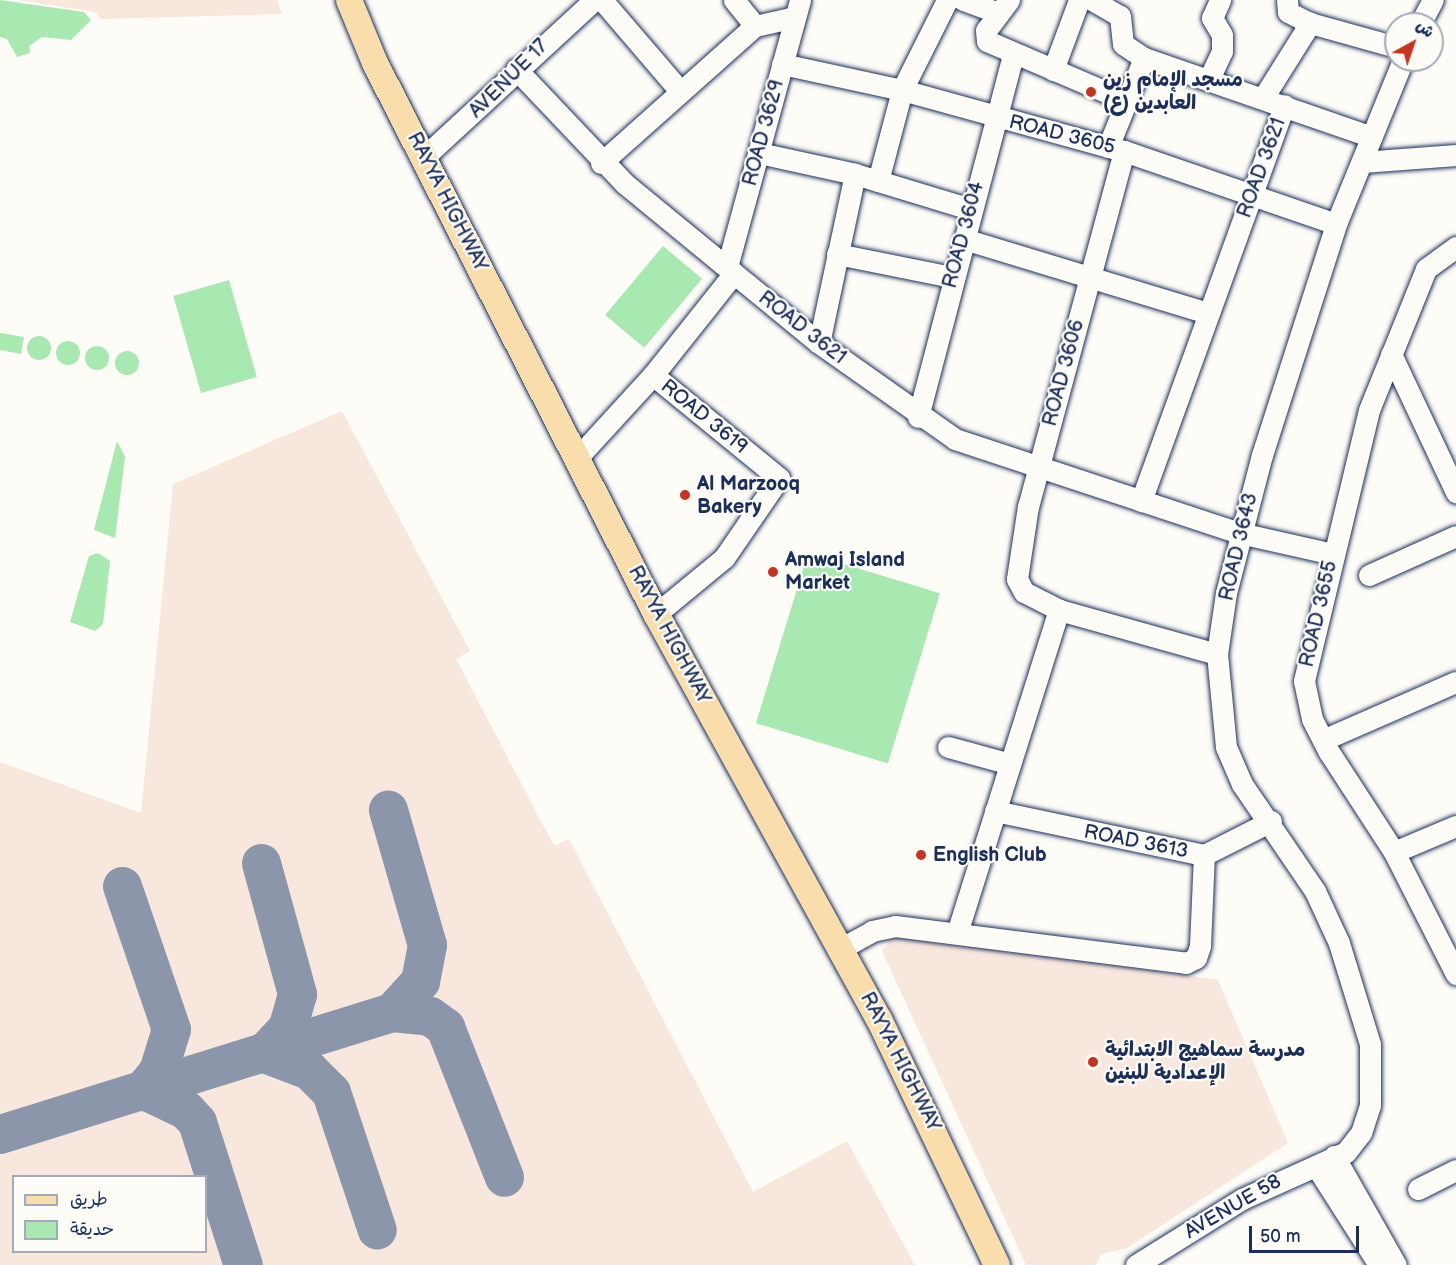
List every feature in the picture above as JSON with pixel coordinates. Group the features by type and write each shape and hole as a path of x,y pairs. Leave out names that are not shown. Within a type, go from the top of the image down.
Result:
{"main road":[{"name":"RAYYA HIGHWAY","path":"349,0 424,157 656,614 840,949 928,1117 997,1265"}],"street":[{"name":"AVENUE 17","path":"424,157 516,69 594,0"},
{"path":"602,0 680,91"},
{"path":"734,0 755,26"},
{"path":"878,181 902,90 947,0"},
{"path":"963,0 1004,7 984,38 1012,54 1127,101"},
{"path":"1053,70 1079,0"},
{"path":"1092,0 1120,16 1123,44 1144,58 1372,137"},
{"path":"1209,79 1222,51 1222,35 1212,18 1220,0"},
{"path":"1287,0 1288,12 1310,23 1384,44"},
{"path":"601,163 755,26 798,9"},
{"name":"ROAD 3629","path":"577,458 653,375 730,270 798,9"},
{"path":"1263,98 1310,23"},
{"name":"ROAD 3604","path":"918,417 970,209 998,118 1012,54"},
{"name":"ROAD 3606","path":"1038,469 1091,277 1127,101 1144,58"},
{"name":"ROAD 3605","path":"782,64 902,90 1116,149 1336,224"},
{"name":"ROAD 3621","path":"516,69 601,163 819,344 918,417 973,449 1240,533 1333,554"},
{"name":"ROAD 3643","path":"1325,1161 1351,1148 1368,1115 1372,1067 1364,1024 1339,943 1315,891 1270,821 1242,784 1226,747 1217,654 1240,533 1336,224 1399,72"},
{"name":"ROAD 3621","path":"1141,501 1284,105"},
{"path":"759,153 855,174 970,209"},
{"path":"1362,162 1456,155"},
{"path":"819,344 855,174"},
{"path":"964,239 1208,313"},
{"name":"ROAD 3655","path":"1456,247 1426,269 1365,423 1304,681 1323,740 1394,852 1456,974"},
{"path":"837,254 952,277"},
{"path":"1391,354 1456,492"},
{"name":"ROAD 3619","path":"653,375 779,478 724,558 656,614"},
{"path":"1038,469 1017,579 1024,592 1059,610 1217,654"},
{"path":"1369,575 1456,536"},
{"path":"957,933 1059,610"},
{"path":"1323,740 1456,682"},
{"path":"948,747 1010,764"},
{"name":"ROAD 3613","path":"995,811 1204,855 1270,821"},
{"path":"1394,852 1456,826"},
{"path":"840,949 872,931 896,926 1179,962 1196,958 1204,855"},
{"path":"1325,1161 1379,1265"},
{"path":"1325,1161 1396,1265"},
{"name":"AVENUE 58","path":"1136,1265 1242,1199 1325,1161"},
{"path":"1418,1189 1456,1170"}],"shaded area":[{"path":"18,0 277,0 282,14 101,19 95,12"},
{"path":"342,411 470,651 456,659 554,846 569,839 753,1192 847,1141 915,1265 0,1265 0,762 141,813 173,484"},
{"name":"مدرسة سماهيج الابتدائية الإعدادية للبنين","path":"895,935 1218,980 1288,1143 1127,1248 1101,1254 1096,1265 1026,1265 882,951"}],"green space":[{"path":"0,0 84,12 91,20 71,40 42,37 29,46 30,53 17,57 7,39 0,37"},
{"path":"663,246 702,279 644,348 605,315"},
{"path":"229,280 257,377 201,393 173,296"},
{"path":"0,333 24,337 21,354 0,350"},
{"path":"39,336 44,337 50,343 50,353 44,359 39,360 34,359 28,353 27,348 28,343 34,337"},
{"path":"68,341 73,342 79,348 79,358 73,364 68,365 63,364 57,358 56,353 57,348 63,342"},
{"path":"97,346 102,347 108,353 108,363 102,369 97,370 92,369 86,363 85,358 86,353 92,347"},
{"path":"127,351 132,352 138,358 138,368 132,374 127,375 122,374 116,368 115,363 116,358 122,352"},
{"path":"117,441 125,457 115,538 94,530"},
{"path":"98,553 110,561 103,624 95,631 70,622 89,556"},
{"path":"808,553 940,593 888,764 756,723"}],"taxiway":[{"path":"0,1134 392,1012 420,981 427,945 388,810"},
{"path":"261,863 297,994 287,1028 264,1053 309,1070 331,1092 377,1230"},
{"path":"122,886 171,1029 158,1071 142,1091"},
{"path":"392,1012 430,1016 445,1027 504,1177"},
{"path":"144,1090 186,1110 197,1122 243,1265"}],"place":[{"name":"مسجد الإمام زين العابدين (ع)","path":"1091,92"},
{"name":"Al Marzooq Bakery","path":"685,495"},
{"name":"Amwaj Island Market","path":"773,572"},
{"name":"English Club","path":"921,855"},
{"name":"مدرسة سماهيج الابتدائية الإعدادية للبنين","path":"1093,1062"}]}
